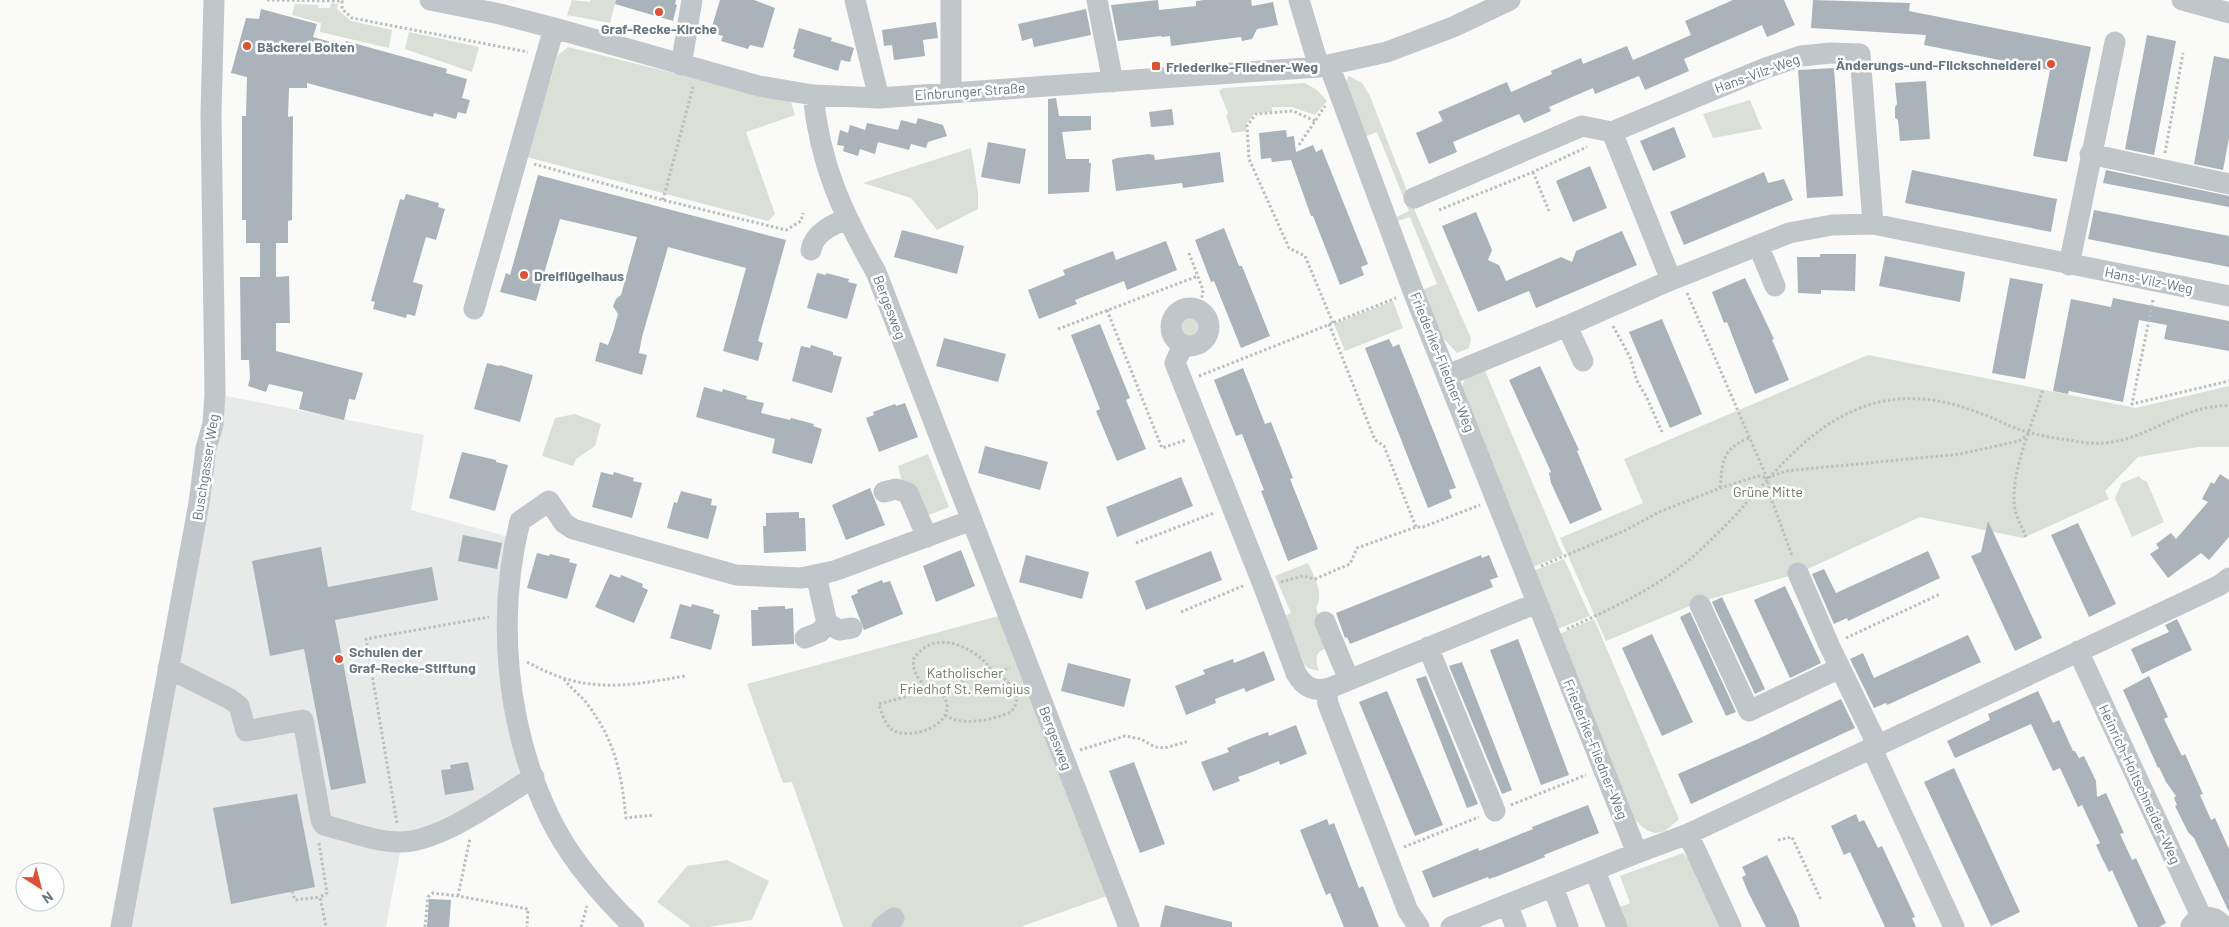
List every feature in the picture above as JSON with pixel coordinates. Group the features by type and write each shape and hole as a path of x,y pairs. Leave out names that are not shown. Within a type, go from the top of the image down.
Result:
{"street":[{"name":"Buschgasser Weg","path":"121,927 199,503 206,448 213,424 215,393 210,112 214,0"},
{"name":"Einbrunger Straße","path":"430,0 502,7 554,28 759,86 812,95 879,98 1324,66 1386,52 1452,27 1499,2"},
{"path":"689,67 692,0"},
{"path":"855,0 879,98"},
{"path":"951,0 951,92"},
{"path":"1097,0 1113,82"},
{"name":"Friederike-Fliedner-Weg","path":"1299,0 1324,66 1338,93 1413,290 1637,854"},
{"path":"2182,0 2229,13"},
{"path":"474,309 554,28"},
{"path":"2069,264 2090,154 2115,42"},
{"name":"Hans-Vilz-Weg","path":"1612,132 1762,69 1801,56 1831,53 1860,54 1873,224"},
{"name":"Bergesweg","path":"812,95 815,119 829,178 846,219 876,272 1129,927"},
{"path":"1414,198 1582,126 1612,132 1676,278"},
{"path":"2090,154 2229,184"},
{"path":"811,250 817,237 828,227 846,219"},
{"name":"Hans-Vilz-Weg","path":"1448,375 1758,245 1789,233 1832,225 1873,224 2229,296"},
{"path":"1758,245 1775,286"},
{"path":"1187,307 1200,310 1208,319 1209,332 1202,342 1190,346 1183,345 1178,342 1171,331 1172,318 1176,313 1187,307"},
{"path":"1567,326 1583,362"},
{"path":"1183,345 1175,363 1263,583 1299,679 1303,684 1313,689 1326,689 1537,603"},
{"path":"884,492 896,489 908,493 927,536"},
{"path":"634,927 608,900 573,856 549,816 534,777 516,708 511,682 509,652 508,586 512,553 520,521 548,501 564,523 573,529 736,575 801,578 834,571 972,520"},
{"path":"1798,573 1954,927"},
{"path":"816,575 827,623 839,630 852,628"},
{"path":"1461,925 1506,905 1688,834 2212,588 2229,578"},
{"path":"1700,605 1749,711 1840,668"},
{"path":"1325,622 1349,680"},
{"path":"805,638 820,632 827,623"},
{"path":"1428,647 1494,811"},
{"name":"Heinrich-Holtschneider-Weg","path":"2078,651 2196,922 2215,918 2224,927"},
{"path":"168,668 230,699 238,706 246,731 303,720 321,820 324,825 400,842 429,836 473,814 534,777"},
{"path":"1326,689 1328,704 1408,911 1419,927"},
{"path":"1688,834 1731,927"},
{"path":"1595,871 1617,927"},
{"path":"1552,887 1568,927"},
{"path":"1506,905 1516,927"}],"path":[{"path":"267,0 342,1 342,9 352,18 546,56"},
{"path":"2162,170 2182,53"},
{"path":"663,200 689,67"},
{"path":"1299,145 1330,99 1338,93"},
{"path":"1316,121 1293,110 1256,114 1247,126 1248,159 1289,248 1305,256 1375,440 1384,446 1416,526"},
{"path":"1431,213 1533,172 1595,144 1612,132"},
{"path":"517,159 663,200 786,230 801,221 803,213"},
{"path":"1533,172 1549,211"},
{"path":"1189,253 1202,290 1200,310"},
{"path":"1058,329 1198,276"},
{"path":"1676,278 1767,478 1770,495 1798,573"},
{"path":"2157,282 2132,404 2229,382"},
{"path":"1182,382 1413,290"},
{"path":"1107,310 1162,448 1203,434"},
{"path":"1606,310 1630,357 1637,381 1662,432"},
{"path":"2026,537 2014,502 2015,480 2043,389"},
{"path":"1551,636 1642,594 1668,576 1694,556 1728,523 1767,478 1806,440 1839,417 1861,407 1883,401 1908,398 1932,399 1981,413 2030,432 2067,440 2102,444 2152,430 2206,408 2229,405"},
{"path":"1525,573 1626,530 1659,512 1720,488 1758,476 1767,478 1786,471 1960,454 2019,441 2030,432"},
{"path":"1720,488 1721,465 1725,457 1739,442 1749,438"},
{"path":"1181,612 1263,583 1303,576 1315,579 1350,564 1358,548 1416,526 1424,527 1497,499"},
{"path":"1136,543 1232,506"},
{"path":"1829,645 1940,594"},
{"path":"400,842 366,639 487,618 508,610"},
{"path":"927,691 918,679 912,666 914,658 930,644 950,643 970,650 984,659 993,673"},
{"path":"509,652 538,668 564,679 600,687 641,684 685,676"},
{"path":"936,688 946,702 945,715 933,727 910,735 892,730 879,704 936,688 1027,664"},
{"path":"945,715 950,719 981,722 1011,712 1017,701 1017,696 1012,685 998,672"},
{"path":"564,679 586,702 606,732 618,765 626,818 654,815"},
{"path":"1062,755 1125,736 1141,739 1155,747 1165,748 1189,741"},
{"path":"458,896 470,841 473,814"},
{"path":"292,891 295,900 320,897 327,893 316,825 321,820"},
{"path":"1778,840 1792,836 1821,900"},
{"path":"426,927 430,895 433,894 458,896 528,909 527,927"},
{"path":"320,897 326,927"}],"shaded area":[{"name":"Schulen der Graf-Recke-Stiftung","path":"217,394 424,435 411,510 513,538 506,585 532,777 401,847 386,927 123,927"}],"green space":[{"path":"572,0 590,2 591,0 616,0 610,23 567,15"},
{"path":"331,3 338,4 337,9 351,21 392,30 389,48 320,32 321,23 292,15 295,4 318,5 318,8 330,8"},
{"path":"409,32 479,47 472,72 405,49"},
{"path":"568,47 791,102 795,115 746,132 775,214 768,221 527,157 558,55"},
{"path":"1349,76 1362,83 1369,94 1417,216 1471,338 1469,348 1457,353 1440,335 1422,290 1437,284 1410,217 1397,221 1396,217 1409,211 1377,132 1364,137 1345,83"},
{"path":"1305,83 1317,90 1327,101 1315,115 1292,107 1272,107 1272,112 1255,113 1246,124 1246,131 1232,133 1226,116 1228,113 1219,91 1223,88"},
{"path":"1750,100 1762,129 1713,138 1703,114"},
{"path":"971,148 978,193 978,209 937,230 911,198 863,183"},
{"path":"1393,301 1403,328 1345,351 1334,324"},
{"path":"1190,315 1199,318 1202,327 1199,336 1190,339 1181,336 1178,327 1181,318"},
{"name":"Grüne Mitte","path":"1868,355 2136,408 2229,386 2229,447 2198,447 2138,457 2105,491 2109,499 2023,538 1920,517 1799,573 1697,603 1606,641 1560,538 1643,503 1624,459"},
{"path":"1483,366 1563,555 1532,567 1462,390 1468,375"},
{"path":"575,414 601,424 595,446 576,459 573,466 542,456 555,418"},
{"path":"928,454 949,507 926,516 902,482 898,466"},
{"path":"2139,476 2147,482 2164,522 2132,537 2115,498 2122,483"},
{"path":"1564,559 1590,616 1555,630 1533,571"},
{"path":"1308,563 1318,585 1319,596 1316,608 1330,648 1318,653 1317,663 1319,671 1308,668 1305,665 1285,616 1291,613 1275,576"},
{"name":"Katholischer Friedhof St. Remigius","path":"1002,615 1107,896 1020,927 843,927 792,782 783,783 747,684"},
{"path":"1594,619 1679,819 1662,832 1651,832 1641,826 1626,808 1559,634"},
{"path":"1683,853 1703,877 1726,927 1620,927 1613,910 1630,903 1620,876"},
{"path":"727,860 769,881 752,920 709,927 691,927 657,902 687,866"}],"building":[{"name":"Graf-Recke-Kirche","path":"616,0 676,0 675,4 677,5 673,21 615,4"},
{"path":"720,0 754,0 775,8 763,48 750,45 748,49 721,41 723,36 710,33"},
{"path":"1158,0 1159,10 1196,6 1196,1 1204,0 1251,0 1252,6 1273,2 1278,25 1257,29 1252,39 1242,41 1241,37 1171,46 1170,36 1161,36 1118,41 1111,5"},
{"path":"1733,0 1784,0 1795,25 1767,37 1762,25 1684,59 1689,71 1645,90 1639,76 1595,94 1593,88 1549,107 1551,111 1524,123 1519,114 1453,142 1457,152 1429,164 1416,133 1443,121 1438,112 1507,82 1511,92 1552,74 1551,71 1581,58 1583,64 1627,46 1633,60 1691,35 1685,21"},
{"path":"1813,0 1910,3 1909,11 2091,47 2067,162 2033,156 2050,70 1924,45 1926,35 1811,28"},
{"path":"261,9 317,24 313,37 345,46 346,41 447,69 446,73 467,79 462,98 470,100 466,114 458,112 456,119 434,113 433,117 307,83 307,88 289,88 288,117 293,116 292,220 288,221 288,243 276,243 276,277 289,276 290,323 276,323 276,351 363,373 355,400 349,399 344,420 299,409 303,392 269,384 266,392 248,386 250,378 249,360 241,360 240,277 260,277 260,243 246,243 246,220 242,220 242,116 246,116 247,77 231,73 246,18 259,19"},
{"path":"1086,9 1091,35 1034,47 1032,38 1022,41 1018,24"},
{"path":"936,22 938,38 923,40 925,56 894,60 892,45 884,46 882,30"},
{"path":"799,28 832,38 831,41 854,48 850,62 841,60 838,71 793,57 795,49 793,49"},
{"path":"2147,35 2176,41 2154,155 2125,149"},
{"path":"2214,56 2229,59 2229,138 2223,170 2194,164"},
{"path":"1834,68 1843,196 1807,198 1798,70"},
{"path":"1926,81 1930,139 1900,141 1898,120 1895,118 1895,107 1897,104 1895,83"},
{"path":"1056,98 1059,116 1091,116 1091,130 1062,132 1066,159 1089,159 1089,163 1091,163 1089,192 1048,194 1048,99"},
{"path":"1172,109 1174,125 1151,127 1149,112"},
{"path":"918,118 943,125 947,136 928,142 926,148 911,144 909,150 878,142 875,154 860,149 858,156 843,151 844,146 837,145 840,130 848,133 850,125 865,130 867,123 898,130 901,120 916,124"},
{"path":"1674,127 1686,157 1653,171 1640,141"},
{"path":"1286,130 1287,137 1294,136 1296,152 1313,145 1316,152 1322,149 1368,264 1361,267 1364,275 1340,285 1313,216 1311,216 1291,160 1272,162 1271,158 1261,159 1259,133"},
{"path":"988,142 1026,149 1020,184 981,177"},
{"path":"1220,152 1224,182 1183,188 1182,183 1116,191 1112,160 1117,158 1149,154 1154,155 1155,160"},
{"path":"1590,166 1607,208 1573,222 1556,181"},
{"path":"1912,170 2057,199 2051,232 1905,203"},
{"path":"2106,170 2229,196 2229,207 2103,183"},
{"path":"1764,172 1768,183 1784,179 1793,200 1684,245 1670,212"},
{"name":"Dreiflügelhaus","path":"538,175 786,240 758,341 763,343 758,361 723,351 746,268 668,247 642,337 639,353 647,355 642,375 595,361 600,342 608,345 613,332 618,314 613,306 616,299 621,295 637,237 560,219 536,301 500,292 506,273 510,275"},
{"path":"406,194 439,203 438,207 445,209 436,240 426,237 413,282 423,285 415,316 407,314 406,318 373,309 375,302 371,301 400,199 404,200"},
{"path":"2094,210 2229,236 2229,267 2088,239"},
{"path":"1476,212 1492,250 1488,260 1499,265 1506,281 1561,257 1572,262 1576,251 1622,231 1637,265 1536,308 1529,291 1478,312 1442,226"},
{"path":"1224,228 1239,266 1242,266 1270,336 1241,348 1214,281 1211,282 1195,240"},
{"path":"902,230 964,246 957,274 894,257"},
{"path":"1166,241 1177,270 1127,290 1124,281 1075,300 1077,304 1039,319 1028,290 1065,275 1063,270 1113,251 1116,260"},
{"path":"1820,254 1856,254 1855,291 1821,290 1821,294 1798,293 1797,257 1820,257"},
{"path":"1885,256 1965,272 1960,302 1879,286"},
{"path":"817,273 826,275 826,273 849,279 848,282 857,284 847,319 807,308"},
{"path":"1745,278 1774,339 1772,340 1789,380 1755,394 1727,322 1724,323 1712,292"},
{"path":"2010,278 2043,284 2025,379 1992,373"},
{"path":"2113,298 2229,321 2229,351 2164,339 2167,325 2139,320 2123,402 2069,391 2068,394 2053,391 2071,299 2111,307"},
{"path":"1662,319 1702,414 1670,428 1629,332"},
{"path":"1100,324 1130,398 1126,400 1146,449 1117,461 1096,411 1100,409 1071,335"},
{"path":"944,338 1006,354 998,382 936,366"},
{"path":"1389,339 1393,347 1399,344 1456,488 1449,490 1452,498 1428,508 1365,348"},
{"path":"811,345 842,357 832,393 792,381 801,346 810,348"},
{"path":"487,363 533,375 520,422 474,409"},
{"path":"1540,366 1579,450 1577,451 1602,510 1570,524 1551,483 1549,473 1551,472 1509,380"},
{"path":"1243,368 1265,424 1271,422 1293,478 1290,479 1318,549 1288,561 1261,491 1264,490 1242,434 1236,436 1214,380"},
{"path":"704,387 722,392 723,389 747,396 746,399 764,403 761,413 814,424 813,426 822,429 812,464 772,453 775,439 696,417"},
{"path":"905,403 918,437 879,452 866,418 874,415 873,412 895,404 896,406"},
{"path":"985,446 1048,462 1040,490 978,473"},
{"path":"462,452 496,460 496,462 508,465 495,511 449,498"},
{"path":"601,472 613,475 614,472 634,478 633,481 642,483 632,518 592,507"},
{"path":"2220,474 2229,480 2229,537 2209,560 2201,553 2168,578 2150,554 2159,548 2156,544 2171,533 2176,539 2208,502 2202,499 2211,482 2214,484"},
{"path":"1181,477 1193,506 1117,537 1106,507"},
{"path":"870,488 885,525 846,540 832,505"},
{"path":"681,491 712,499 711,505 717,506 708,539 667,528 674,502 677,503"},
{"path":"799,512 799,518 805,518 806,551 764,553 763,526 766,526 766,513"},
{"path":"1988,521 2042,638 2015,651 1971,556 1981,552"},
{"path":"2078,523 2116,604 2089,617 2051,535"},
{"path":"463,535 502,543 497,569 458,561"},
{"path":"321,547 328,587 432,567 438,600 335,620 366,783 331,790 304,649 270,656 252,561"},
{"path":"961,550 975,586 936,602 923,566"},
{"path":"1211,551 1222,580 1146,610 1135,581"},
{"path":"1928,551 1940,578 1848,621 1847,618 1834,624 1812,574 1824,569 1836,593"},
{"path":"537,553 570,559 569,562 577,564 567,599 527,588"},
{"path":"1026,555 1089,572 1082,599 1019,582"},
{"path":"1481,555 1482,558 1489,555 1498,577 1490,580 1493,587 1350,644 1347,637 1345,638 1336,613"},
{"path":"610,574 620,578 621,575 643,584 642,587 648,590 634,623 595,607"},
{"path":"882,580 883,583 890,581 903,614 864,630 851,596 858,593 857,590"},
{"path":"1785,586 1821,663 1790,678 1754,600"},
{"path":"1722,597 1765,689 1755,694 1712,602"},
{"path":"680,604 691,607 692,604 714,610 713,613 720,615 711,650 670,638"},
{"path":"785,606 785,609 793,608 794,644 752,646 751,610 758,610 758,607"},
{"path":"1690,612 1736,712 1726,716 1680,617"},
{"path":"2177,619 2192,650 2142,674 2131,649 2169,632 2165,625"},
{"path":"1652,634 1693,722 1662,736 1622,648"},
{"path":"1968,635 1981,662 1887,705 1886,703 1874,708 1850,659 1863,653 1874,678"},
{"path":"1518,639 1569,775 1541,785 1490,650"},
{"path":"1264,651 1275,680 1246,692 1244,688 1215,699 1216,703 1186,715 1175,686 1205,674 1203,670 1233,659 1234,663"},
{"path":"1462,662 1512,790 1502,794 1449,666"},
{"path":"1068,663 1131,679 1124,707 1061,691"},
{"path":"1426,676 1478,804 1467,808 1416,679"},
{"path":"2149,676 2168,717 2164,719 2182,756 2185,754 2203,794 2200,795 2211,820 2215,818 2229,849 2229,912 2194,838 2188,832 2175,806 2177,805 2174,798 2176,796 2158,768 2123,690"},
{"path":"1387,691 1443,825 1415,836 1359,702"},
{"path":"2038,691 2053,723 2059,720 2073,751 2075,751 2079,758 2084,756 2096,781 2097,797 2106,793 2124,833 2120,834 2132,860 2136,858 2166,923 2159,927 2138,927 2112,870 2109,872 2096,845 2100,843 2082,805 2078,807 2060,768 2053,771 2031,724 1955,758 1947,741 1990,720 1988,714"},
{"path":"1841,699 1855,728 1691,804 1678,774 1758,739"},
{"path":"1296,725 1307,754 1280,765 1279,761 1238,777 1240,781 1213,791 1201,762 1229,752 1227,748 1254,737 1268,732 1269,736"},
{"path":"468,762 474,790 445,795 441,770 451,769 450,765"},
{"path":"1134,762 1165,844 1140,853 1109,771"},
{"path":"1954,768 2020,912 1991,926 1924,782"},
{"path":"297,794 315,887 231,904 213,808"},
{"path":"1588,805 1599,833 1498,876 1489,879 1488,877 1433,898 1422,871 1478,848 1479,851 1533,829 1532,827"},
{"path":"1856,814 1859,822 1864,820 1878,848 1882,846 1915,917 1912,918 1916,927 1885,927 1850,852 1844,855 1831,826"},
{"path":"1327,819 1329,825 1334,823 1359,888 1363,886 1379,927 1344,927 1330,893 1326,895 1300,830"},
{"path":"1767,855 1800,927 1766,927 1748,892 1742,877 1746,875 1742,867"},
{"path":"429,899 451,900 449,927 427,927"},
{"path":"1165,905 1232,922 1232,927 1160,927"}],"place":[{"name":"Graf-Recke-Kirche","path":"659,12"},
{"name":"Bäckerei Bolten","path":"247,46"},
{"name":"Änderungs-und-Flickschneiderei","path":"2051,64"},
{"name":"Friederike-Fliedner-Weg","path":"1156,66"},
{"name":"Dreiflügelhaus","path":"524,275"},
{"name":"Schulen der Graf-Recke-Stiftung","path":"339,659"}]}
